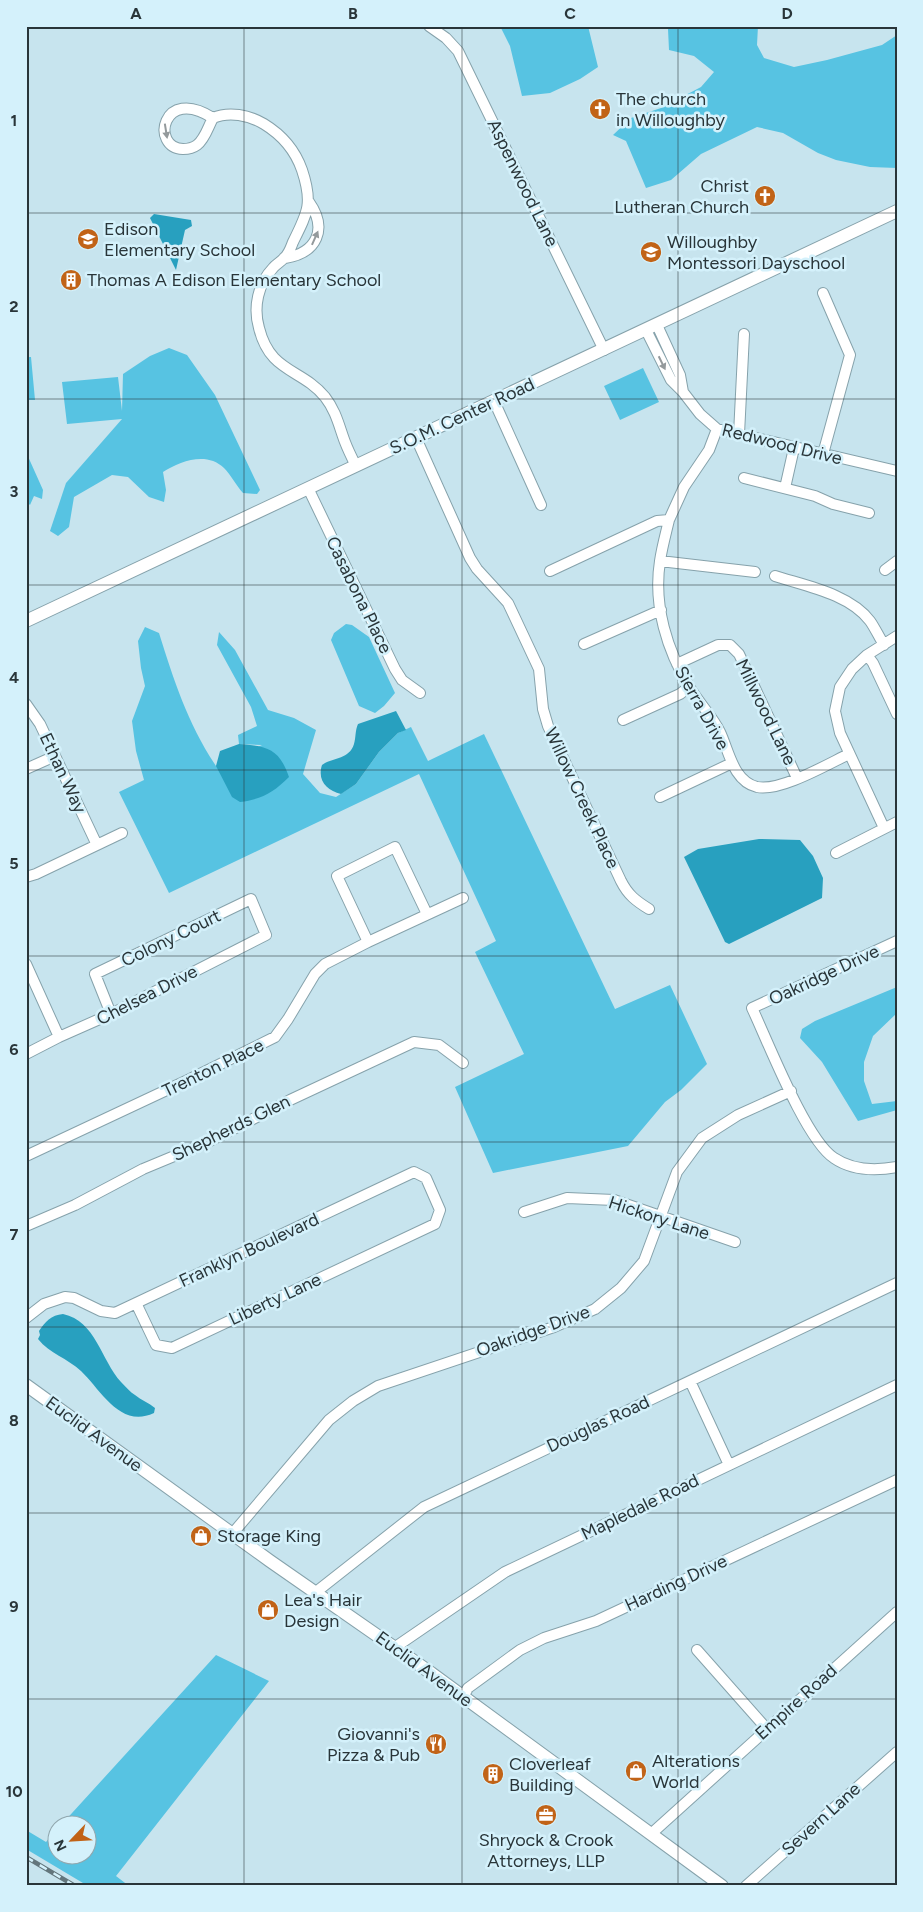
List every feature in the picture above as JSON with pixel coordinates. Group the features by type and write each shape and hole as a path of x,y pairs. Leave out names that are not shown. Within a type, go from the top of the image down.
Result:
{"main road":[{"name":"S.O.M. Center Road","path":"26,621 897,211"},
{"name":"Euclid Avenue","path":"26,1385 463,1697 722,1886"}],"street":[{"name":"Aspenwood Lane","path":"429,26 446,38 458,51 604,350"},
{"path":"213,118 201,141 194,147 176,148 171,146 165,135 166,119 177,110 191,109 203,112 213,118 225,115 242,116 261,122 279,134 290,146 298,160 304,176 309,202 318,218 319,230 311,246 302,253 285,258"},
{"path":"309,202 300,229 285,258 271,270 259,292 257,315 262,338 270,353 282,367 309,382 325,397 337,416 345,442 356,466"},
{"path":"823,293 850,355 823,454"},
{"name":"Redwood Drive","path":"652,327 671,380 700,414 717,430 897,471"},
{"path":"740,434 744,334"},
{"path":"494,401 541,505"},
{"name":"Sierra Drive","path":"717,430 709,450 684,487 669,520 660,561 658,588 666,639 689,687 720,730 732,763 741,778 756,787 770,788 849,754"},
{"name":"Willow Creek Place","path":"416,438 470,558 508,603 539,669 542,682 543,709 548,726 621,881 633,899 649,909"},
{"path":"785,488 794,448"},
{"path":"744,478 816,496 833,504 869,513"},
{"name":"Casabona Place","path":"308,488 395,669 402,680 420,694"},
{"path":"550,571 657,521 669,520"},
{"path":"660,561 755,572"},
{"path":"885,570 897,561"},
{"path":"775,576 844,599 854,605 870,620 884,645"},
{"path":"584,644 661,610"},
{"path":"884,828 840,733 835,711 840,687 852,669 867,655 897,636"},
{"name":"Millwood Lane","path":"677,664 718,645 730,645 739,654 797,778"},
{"path":"867,655 873,663 897,714"},
{"path":"623,720 680,694 689,687"},
{"name":"Ethan Way","path":"26,704 40,724 97,845"},
{"path":"26,769 55,756"},
{"path":"660,797 732,763"},
{"path":"836,853 897,822"},
{"path":"27,875 36,874 122,833"},
{"path":"368,942 337,876 395,847 427,914"},
{"name":"Trenton Place","path":"26,1156 275,1037 315,974 325,964 463,898"},
{"name":"Colony Court","path":"111,1014 95,974 251,899 266,935"},
{"name":"Chelsea Drive","path":"26,1054 111,1014 266,935"},
{"name":"Oakridge Drive","path":"897,941 752,1008 814,1137 822,1147 834,1158 850,1166 874,1170 897,1167"},
{"path":"26,964 60,1037"},
{"name":"Shepherds Glen","path":"26,1226 75,1205 143,1169 208,1142 290,1100 416,1042 439,1045 463,1063"},
{"name":"Oakridge Drive","path":"233,1533 329,1420 352,1401 378,1386 554,1327 595,1309 621,1288 644,1261 677,1172 702,1138 738,1115 791,1091"},
{"name":"Franklyn Boulevard","path":"26,1318 44,1304 65,1297 74,1298 101,1311 115,1313 414,1172 426,1178 440,1210 435,1224"},
{"name":"Hickory Lane","path":"524,1212 568,1198 614,1200 661,1218 735,1242"},
{"name":"Liberty Lane","path":"136,1303 156,1345 172,1348 435,1224"},
{"name":"Douglas Road","path":"316,1592 424,1507 897,1283"},
{"path":"690,1381 730,1465"},
{"name":"Mapledale Road","path":"394,1648 505,1572 897,1385"},
{"name":"Harding Drive","path":"463,1697 468,1688 520,1650 544,1638 596,1621 897,1480"},
{"name":"Empire Road","path":"651,1834 766,1728 897,1612"},
{"path":"697,1650 766,1728"},
{"name":"Severn Lane","path":"746,1886 897,1752"}],"shaded area":[{"path":"500,26 588,26 598,67 580,79 550,93 522,96 510,46"},
{"path":"682,26 758,26 757,45 764,58 794,67 882,45 897,35 897,168 870,167 836,160 818,153 783,133 757,127 701,154 671,180 646,188 626,141 613,135 631,118 661,108 701,87 714,72 694,56 669,50 668,29"},
{"path":"154,214 191,220 192,226 185,230 176,270 150,218"},
{"path":"169,348 187,355 215,395 260,490 257,494 243,493 224,468 210,460 202,459 185,461 163,472 166,490 164,502 149,497 128,477 112,475 74,497 69,527 58,536 50,531 66,483 122,419 67,424 62,382 118,377 122,411 123,374 150,356"},
{"path":"26,357 31,357 35,400 26,400"},
{"path":"643,368 659,402 620,420 604,386"},
{"path":"26,452 43,490 42,499 34,496 30,505 26,501"},
{"path":"346,624 352,625 369,637 395,693 375,713 359,706 331,640 334,633"},
{"path":"145,627 159,633 176,685 190,718 216,766 262,745 239,744 238,735 257,726 251,707 217,645 219,632 235,650 268,710 294,718 316,730 303,774 320,793 336,797 356,784 379,752 398,733 411,727 428,761 484,734 615,1009 670,985 707,1064 681,1090 665,1102 628,1146 493,1173 455,1087 524,1054 475,952 496,941 419,774 169,893 119,792 144,780 136,751 132,721 145,686 138,641"},
{"path":"396,711 406,730 398,733 379,752 356,784 341,794 331,790 324,784 321,776 322,765 345,756 352,749 358,724"},
{"path":"239,744 271,750 281,760 289,777 278,787 261,797 240,802 232,797 216,766 220,751"},
{"path":"759,839 800,840 813,856 823,878 822,898 729,944 725,942 684,857 698,849"},
{"path":"897,987 897,1013 873,1036 864,1062 864,1081 872,1104 897,1101 897,1110 858,1121 822,1062 800,1038 802,1029 815,1021"},
{"path":"63,1314 83,1324 97,1342 121,1382 133,1394 155,1408 154,1413 142,1417 131,1416 121,1412 104,1397 81,1371 38,1339 39,1331 49,1320"},
{"path":"216,1655 269,1681 116,1876 129,1886 88,1886 51,1864 98,1864 98,1814 71,1814"},
{"path":"26,1830 46,1842 48,1840 48,1862 26,1849"}],"railway":[{"path":"26,1857 75,1886"}],"place":[{"name":"The church in Willoughby","path":"600,109"},
{"name":"Christ Lutheran Church","path":"765,196"},
{"name":"Edison Elementary School","path":"88,239"},
{"name":"Willoughby Montessori Dayschool","path":"651,252"},
{"name":"Thomas A Edison Elementary School","path":"71,280"},
{"name":"Storage King","path":"201,1536"},
{"name":"Lea's Hair Design","path":"268,1610"},
{"name":"Giovanni's Pizza & Pub","path":"436,1744"},
{"name":"Alterations World","path":"636,1771"},
{"name":"Cloverleaf Building","path":"493,1774"},
{"name":"Shryock & Crook Attorneys, LLP","path":"546,1815"}]}
